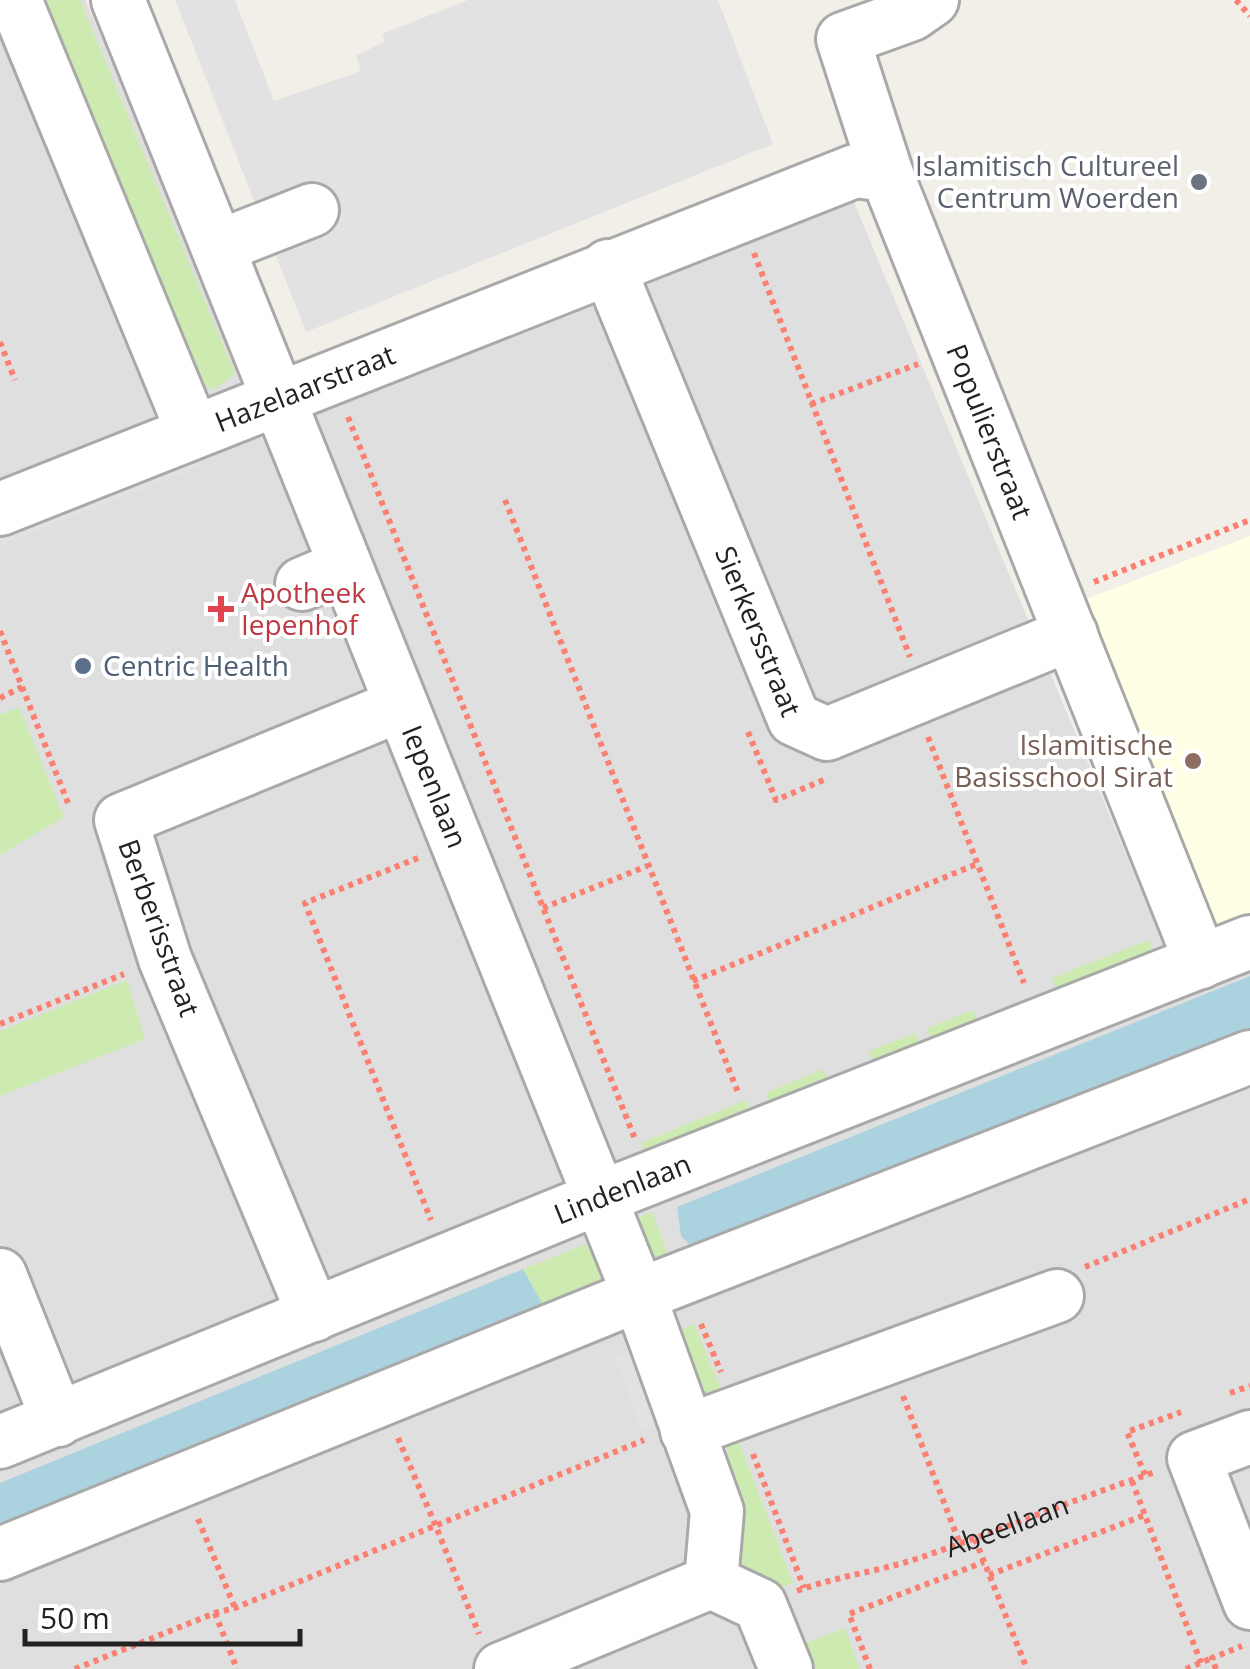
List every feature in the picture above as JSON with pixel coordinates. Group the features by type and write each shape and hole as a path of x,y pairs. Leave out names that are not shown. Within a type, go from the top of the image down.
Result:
{"street":[{"path":"15,0 192,432"},
{"name":"Iepenlaan","path":"118,0 278,399 324,575 401,706 639,1296 717,1511 710,1582"},
{"name":"Populierstraat","path":"932,0 912,14 843,39 887,175 1201,962"},
{"path":"608,266 854,171 887,175"},
{"path":"218,246 312,210"},
{"name":"Hazelaarstraat","path":"0,509 608,266"},
{"name":"Sierkersstraat","path":"608,266 794,719 827,734 919,698 1064,616"},
{"name":"Berberisstraat","path":"314,1314 166,960 121,820 401,706"},
{"name":"Lindenlaan","path":"0,1442 599,1198 1250,942"},
{"path":"0,1554 639,1296 1250,1057"},
{"path":"0,1275 58,1420"},
{"path":"686,1428 1057,1296"},
{"path":"1250,1436 1194,1458 1250,1603"},
{"path":"493,1660 710,1582 760,1605 786,1669"}],"path":[{"path":"1236,0 1250,16"},
{"path":"740,216 1024,983"},
{"path":"0,344 15,380"},
{"path":"812,404 958,350"},
{"path":"332,377 650,1178"},
{"path":"505,500 740,1096"},
{"path":"1064,616 1250,520"},
{"path":"0,631 68,802"},
{"path":"0,698 22,688"},
{"path":"424,856 306,903 447,1260"},
{"path":"693,981 978,864"},
{"path":"543,908 647,866"},
{"path":"0,1024 166,960"},
{"path":"1057,1296 1059,1277 1250,1199"},
{"path":"888,1358 960,1544"},
{"path":"381,1400 493,1660"},
{"path":"75,1669 686,1428"},
{"name":"Abeellaan","path":"760,1605 825,1580 903,1563 960,1544 1194,1458"},
{"path":"182,1481 235,1608"},
{"path":"1132,1481 1201,1663"},
{"path":"989,1575 1145,1515"},
{"path":"975,1538 1028,1669"},
{"path":"870,1669 848,1614 984,1562"},
{"path":"215,1613 238,1669"},
{"path":"1186,1669 1250,1642"},
{"path":"1212,1658 1216,1669"}],"shaded area":[{"path":"0,0 85,0 257,382 843,176 1180,984 1250,958 1250,1669 0,1669"},
{"path":"175,0 235,0 274,101 361,71 356,55 385,42 382,34 468,0 718,0 773,144 306,332"},
{"path":"199,455 203,465 1,545 0,534"},
{"name":"Islamitische Basisschool Sirat","path":"1250,536 1250,918 1206,936 1073,604"},
{"path":"641,1346 669,1422 642,1431 614,1356"}],"green space":[{"path":"39,0 80,0 235,374 214,390 201,384"},
{"path":"19,707 64,817 0,855 0,715"},
{"path":"1149,940 1157,958 1059,997 1052,978"},
{"path":"127,980 145,1039 0,1096 0,1031"},
{"path":"973,1010 980,1028 934,1047 927,1028"},
{"path":"915,1033 922,1051 876,1069 869,1051"},
{"path":"823,1069 831,1088 773,1112 766,1093"},
{"path":"746,1100 754,1120 649,1163 641,1143"},
{"path":"652,1212 675,1274 650,1274 633,1225"},
{"path":"586,1244 602,1284 549,1316 523,1269"},
{"path":"694,1324 729,1408 708,1408 672,1333"},
{"path":"737,1437 793,1583 776,1590 759,1588 734,1563 726,1461 728,1446"},
{"path":"844,1628 860,1669 803,1669 794,1648"}],"water":[{"path":"1250,976 1250,1034 699,1254 681,1236 677,1207"},
{"path":"523,1269 549,1316 0,1532 0,1483"}],"place":[{"name":"Islamitisch Cultureel Centrum Woerden","path":"1199,182"},
{"name":"Apotheek Iepenhof","path":"221,609"},
{"name":"Centric Health","path":"83,666"},
{"name":"Islamitische Basisschool Sirat","path":"1193,761"}]}
